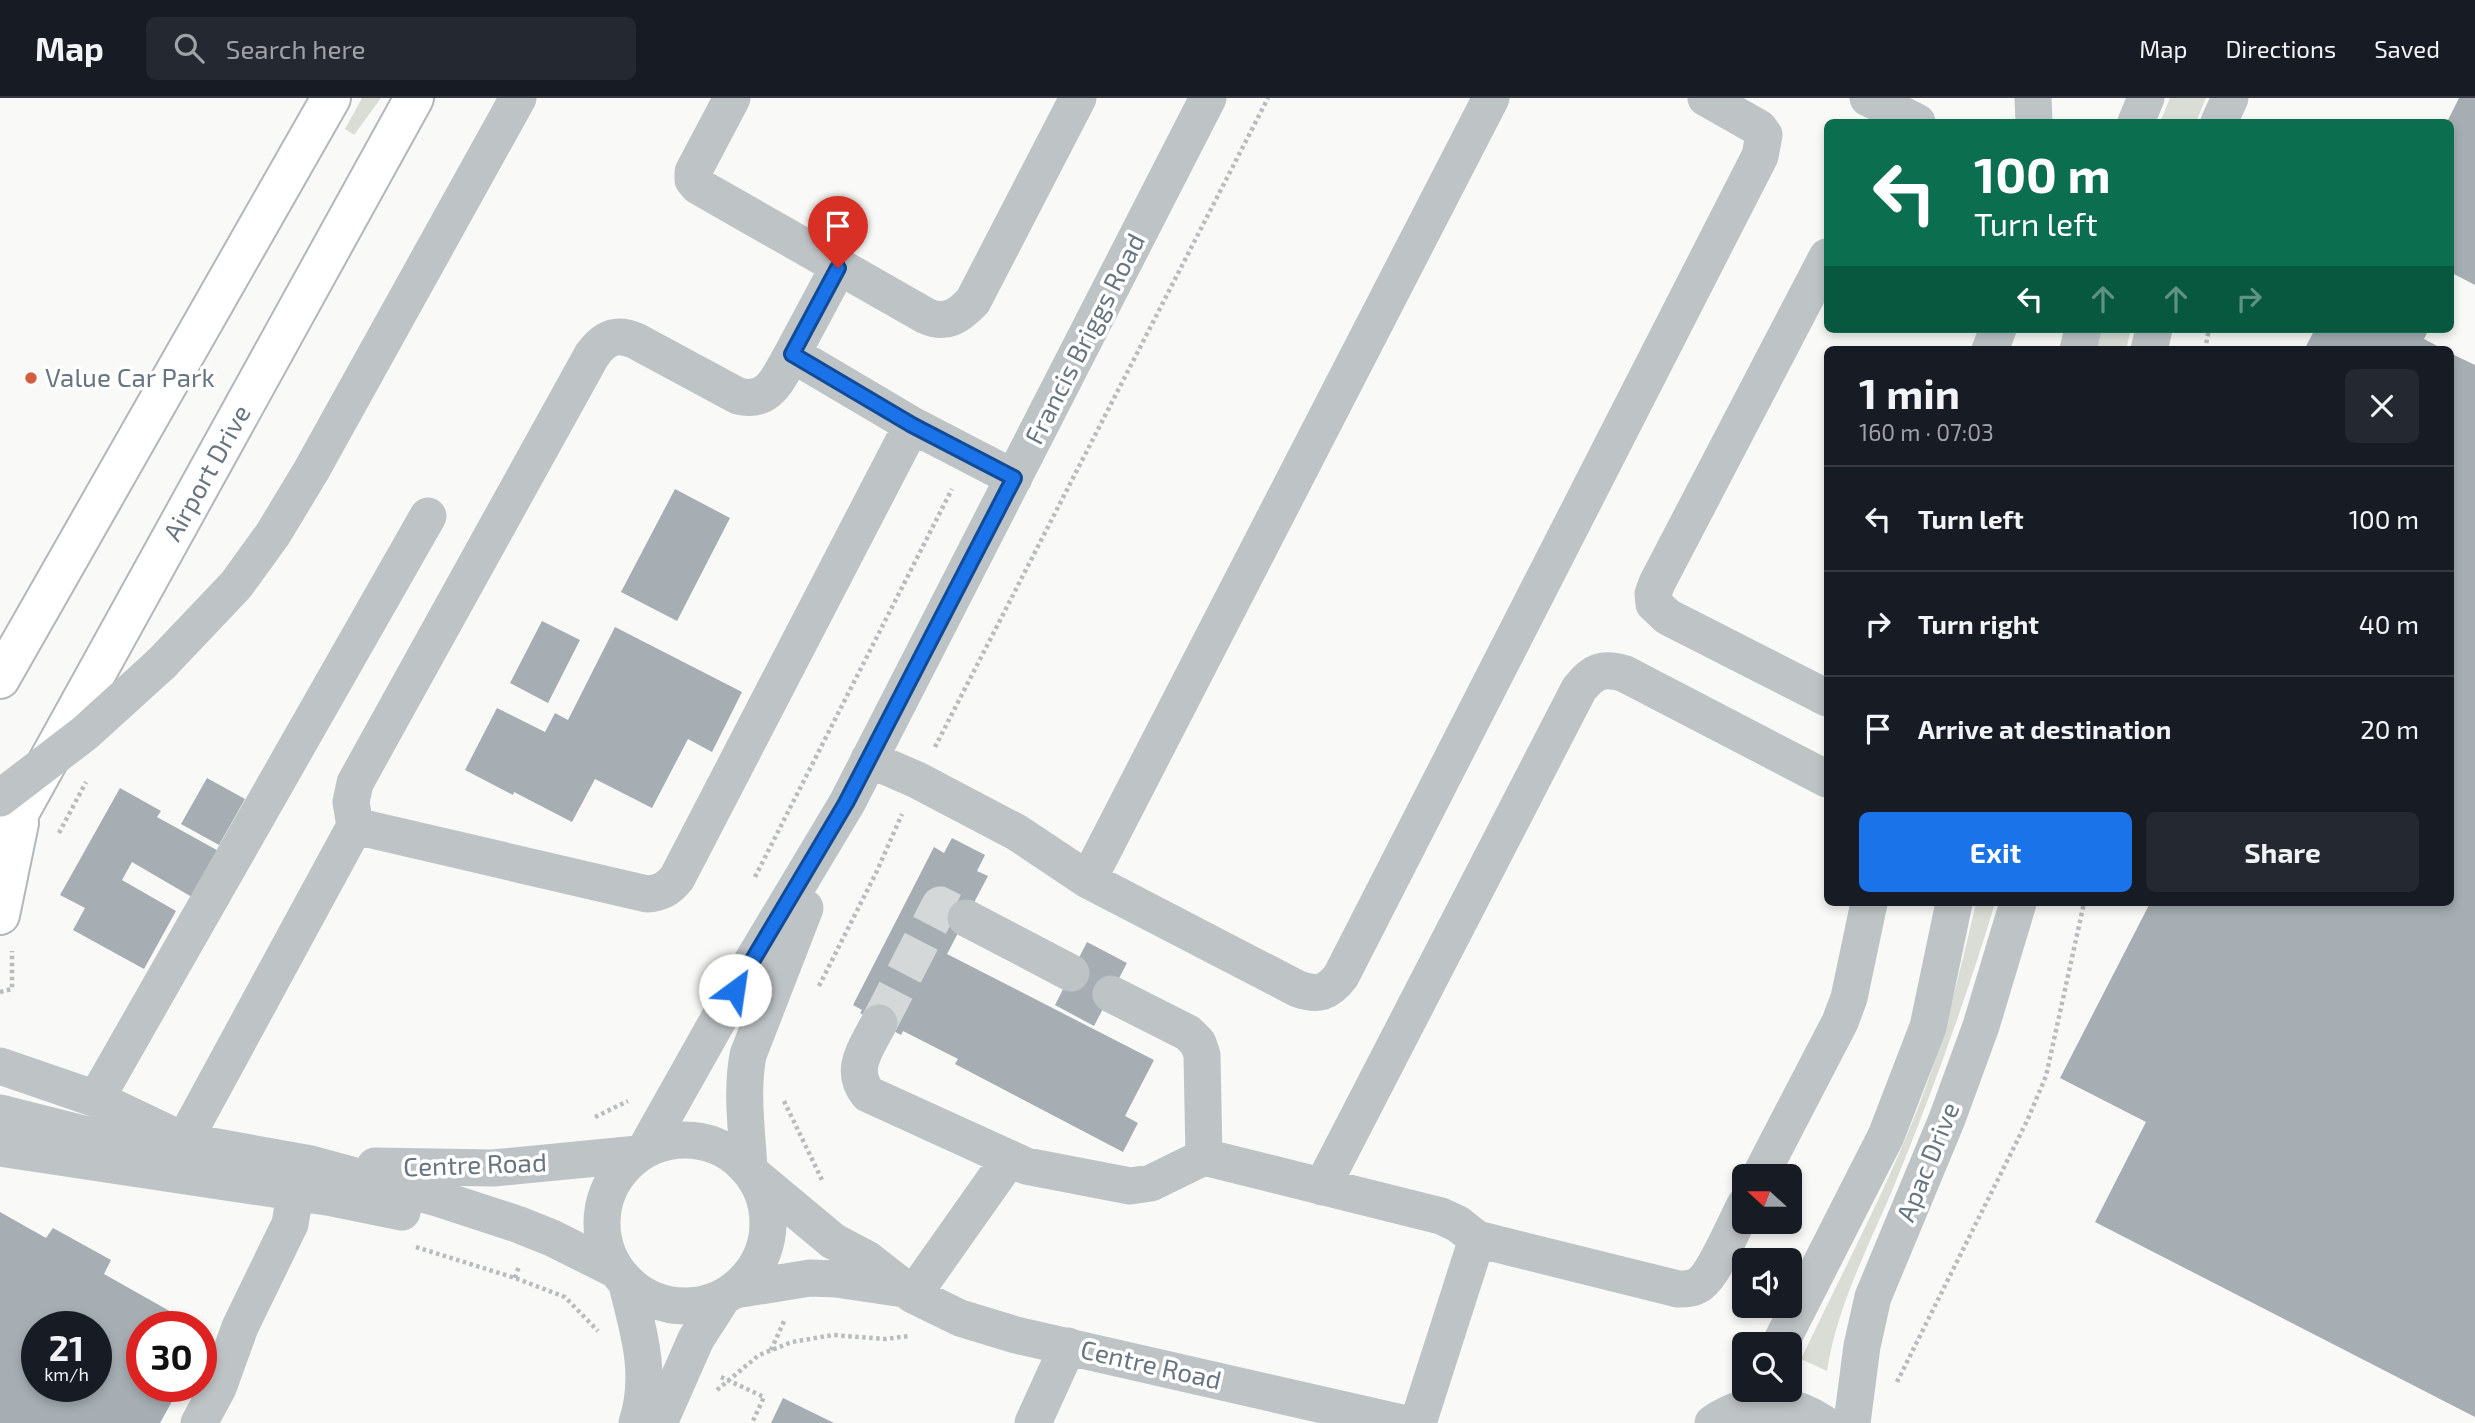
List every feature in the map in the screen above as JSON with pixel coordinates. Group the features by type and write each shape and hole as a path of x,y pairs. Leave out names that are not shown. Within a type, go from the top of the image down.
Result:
{"main road":[{"path":"0,679 331,98"},
{"name":"Airport Drive","path":"0,848 11,802 414,98"},
{"path":"0,915 11,802"}],"street":[{"path":"11,802 200,625 243,575 273,534 311,471 518,98"},
{"path":"732,98 696,163 693,180 704,191 935,320 947,320 956,316 973,301 1079,98"},
{"name":"Francis Briggs Road","path":"641,1152 846,803 1208,98"},
{"path":"1088,880 1491,98"},
{"path":"869,759 917,780 1016,832 1088,880 1245,962 1310,993 1322,993 1332,987 1341,975 1760,156 1764,135 1759,128 1706,98"},
{"path":"1868,98 1911,119"},
{"path":"2033,98 2034,119"},
{"path":"2138,119 2146,98"},
{"path":"2220,119 2230,98"},
{"path":"1824,263 1653,594 1654,604 1668,617 1824,696"},
{"path":"181,1140 355,825 351,802 355,783 600,344 610,337 624,336 738,396 758,397 767,393 792,354 838,268"},
{"path":"792,354 912,425 1014,478"},
{"path":"355,825 647,894 669,888 677,878 912,425"},
{"path":"96,1099 428,516"},
{"path":"1322,1186 1579,689 1597,670 1609,669 1625,674 1824,777"},
{"name":"Francis Briggs Road","path":"752,1172 744,1109 748,1055 846,803"},
{"path":"1766,1164 1840,1022 1849,998 1868,906"},
{"name":"Apac Drive","path":"1786,1332 1886,1136 1928,1027 1953,906"},
{"name":"Apac Drive","path":"1852,1423 1862,1346 1873,1297 1947,1119 1981,1026 2017,906"},
{"path":"966,918 1071,973"},
{"path":"1111,994 1188,1033 1198,1043 1202,1055 1204,1157"},
{"path":"879,1023 859,1068 859,1079 868,1094 1026,1166 1130,1186 1151,1183 1204,1157 1441,1216 1458,1224 1477,1239 1678,1289 1691,1289 1702,1283 1732,1230"},
{"name":"Centre Road","path":"0,1066 96,1099 181,1140 302,1173 437,1198 524,1227 621,1275"},
{"name":"Centre Road","path":"0,1114 95,1137 181,1140"},
{"path":"652,1422 686,1363 696,1339 729,1293 754,1269 766,1244 768,1216 766,1202 752,1172 727,1151 700,1140 672,1140 641,1152 625,1164 615,1178 603,1207 604,1240 608,1256 621,1275 651,1298 680,1306 709,1303 729,1293"},
{"path":"0,1148 302,1173 290,1224 240,1327 218,1388 199,1423"},
{"name":"Centre Road","path":"302,1173 493,1168 641,1152"},
{"path":"909,1292 1009,1159"},
{"name":"Centre Road","path":"752,1172 832,1241 867,1259 909,1292 972,1322 1016,1335 1402,1423"},
{"path":"1418,1423 1477,1239"},
{"path":"621,1275 644,1355 645,1390 652,1422"},
{"name":"Centre Road","path":"729,1293 810,1279 836,1279 909,1292"},
{"path":"1033,1423 1068,1346"},
{"path":"1722,1414 1750,1405 1781,1405 1796,1408 1823,1423"}],"path":[{"path":"814,997 876,873 917,780 1268,98"},
{"path":"753,881 970,455"},
{"path":"1895,1387 2027,1121 2046,1076 2083,906"},
{"path":"0,992 12,989"},
{"path":"592,1119 635,1098"},
{"path":"515,1278 524,1227"},
{"path":"414,1247 515,1278 565,1297 611,1344 624,1351 644,1355"},
{"path":"652,1422 705,1403 727,1380 759,1355 792,1342 833,1335 885,1339 906,1337 972,1322"},
{"path":"686,1363 764,1397 752,1423"}],"shaded area":[{"path":"362,98 381,98 354,135 345,129"},
{"path":"2170,98 2206,98 2197,119 2161,119"},
{"path":"2101,333 2130,333 2127,346 2098,346"},
{"path":"1975,906 1994,906 1935,1081 1846,1299 1827,1371 1802,1359 1802,1357 1888,1179 1914,1118 1949,1012"}],"building":[{"path":"2459,98 2475,98 2475,285 2454,274 2454,119 2448,119"},
{"path":"2313,333 2427,333 2424,339 2437,346 2306,346"},
{"path":"2454,355 2475,365 2475,1417 2095,1222 2146,1122 2060,1078 2148,906 2454,906"},
{"path":"675,489 730,518 677,621 621,592"},
{"path":"542,621 580,640 548,703 510,683"},
{"path":"615,627 742,692 712,752 688,739 652,808 595,779 572,822 465,770 497,708 545,732 555,713 568,720"},
{"path":"207,778 245,799 219,845 181,824"},
{"path":"120,788 161,811 157,817 224,854 197,900 132,862 122,880 176,911 144,969 73,930 85,908 60,895"},
{"path":"952,838 985,855 977,871 988,876 947,954 1154,1060 1125,1116 1138,1123 1123,1152 955,1064 958,1059 903,1031 901,1035 860,1013 862,1010 853,1005 934,847 944,853"},
{"path":"1087,942 1127,963 1094,1026 1055,1005"},
{"path":"0,1212 46,1238 53,1228 111,1260 104,1274 170,1311 126,1311 126,1402 172,1402 160,1423 0,1423"},
{"path":"783,1398 834,1423 771,1423"}],"tunnel":[{"path":"879,1023 940,905 966,918"}],"place":[{"name":"Value Car Park","path":"31,378"}],"route":[{"path":"735,990 846,803 1014,478 912,425 792,354 838,268"}]}
